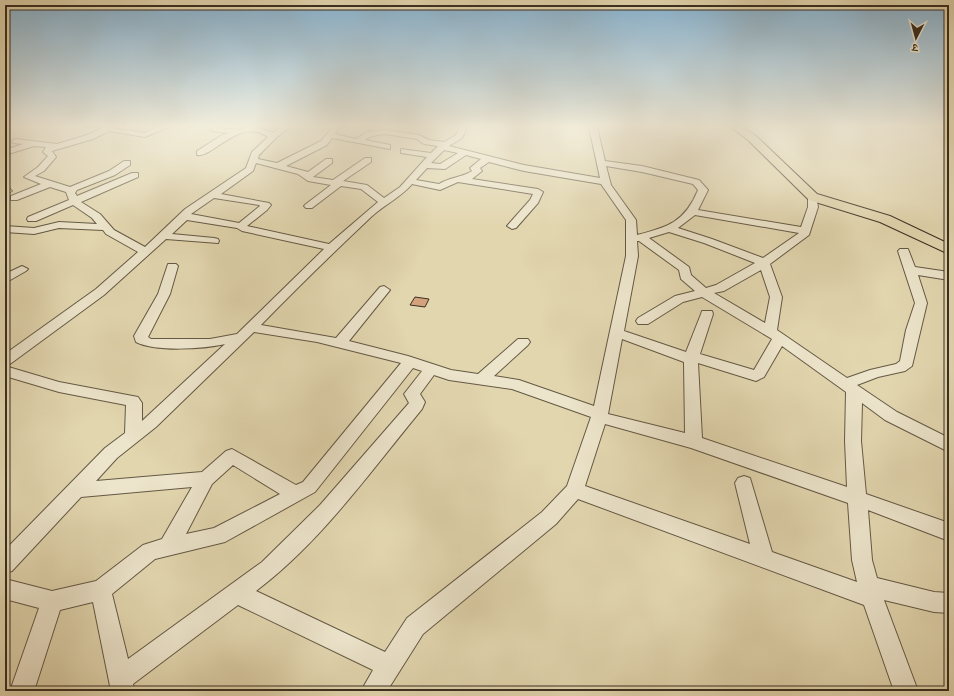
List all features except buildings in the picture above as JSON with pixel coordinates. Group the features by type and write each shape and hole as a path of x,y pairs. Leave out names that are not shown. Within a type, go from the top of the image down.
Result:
{"main road":[{"path":"774,159 813,197 885,219 921,235 949,250"}],"street":[{"path":"50,159 41,169 28,177 70,191 112,173 127,163"},
{"path":"279,166 292,159"},
{"path":"425,159 442,167 454,159"},
{"path":"464,180 478,171 474,168 487,159"},
{"path":"494,159 524,168 605,182"},
{"path":"373,691 415,626 549,518 575,490 599,416 636,238 631,220 605,182 600,159"},
{"path":"5,361 100,292 164,236 184,216 250,169 253,160 301,172 311,180 364,187 384,202"},
{"path":"309,206 368,160"},
{"path":"307,177 329,161"},
{"path":"5,562 111,453 150,423 332,248 409,181 429,161"},
{"path":"601,163 642,169 700,185 703,190 698,206 678,225 636,238"},
{"path":"32,219 135,175"},
{"path":"409,181 440,187 455,179 538,192 535,201 512,226"},
{"path":"14,198 50,184"},
{"path":"70,191 74,200 96,216 104,227 117,237 146,252"},
{"path":"212,195 262,203 266,205 241,226"},
{"path":"643,321 679,300 720,288 764,263 804,235 813,207 813,197"},
{"path":"693,212 805,231"},
{"path":"184,216 241,226 242,228 332,248"},
{"path":"5,229 34,231 59,226 104,227"},
{"path":"617,333 756,376 759,374 775,335 776,297 764,263 708,241 669,229"},
{"path":"164,236 214,241"},
{"path":"636,238 685,269 685,276 704,293 775,335 891,416 949,446"},
{"path":"849,388 875,374 900,368 907,363 913,330 921,306 904,251"},
{"path":"172,266 170,283 141,336 141,339 149,343 210,343 241,337"},
{"path":"5,279 22,269"},
{"path":"911,270 949,276"},
{"path":"340,343 384,290"},
{"path":"694,442 691,357 707,314"},
{"path":"251,327 340,343 410,362 449,375 514,384 599,416 694,442 949,532"},
{"path":"481,380 524,342"},
{"path":"5,589 52,601 101,590 150,550 218,536 296,494 308,487 410,362"},
{"path":"101,590 122,685 236,593 269,569 307,532 416,405 417,402 412,394 431,369"},
{"path":"5,371 59,387 132,401 134,403 133,435"},
{"path":"849,388 856,498 862,560 870,592 906,691"},
{"path":"169,546 206,479 232,456 296,494"},
{"path":"75,490 206,479"},
{"path":"744,482 763,558"},
{"path":"575,490 763,558 870,592 949,603"},
{"path":"236,593 390,666"},
{"path":"22,691 52,601"}]}
